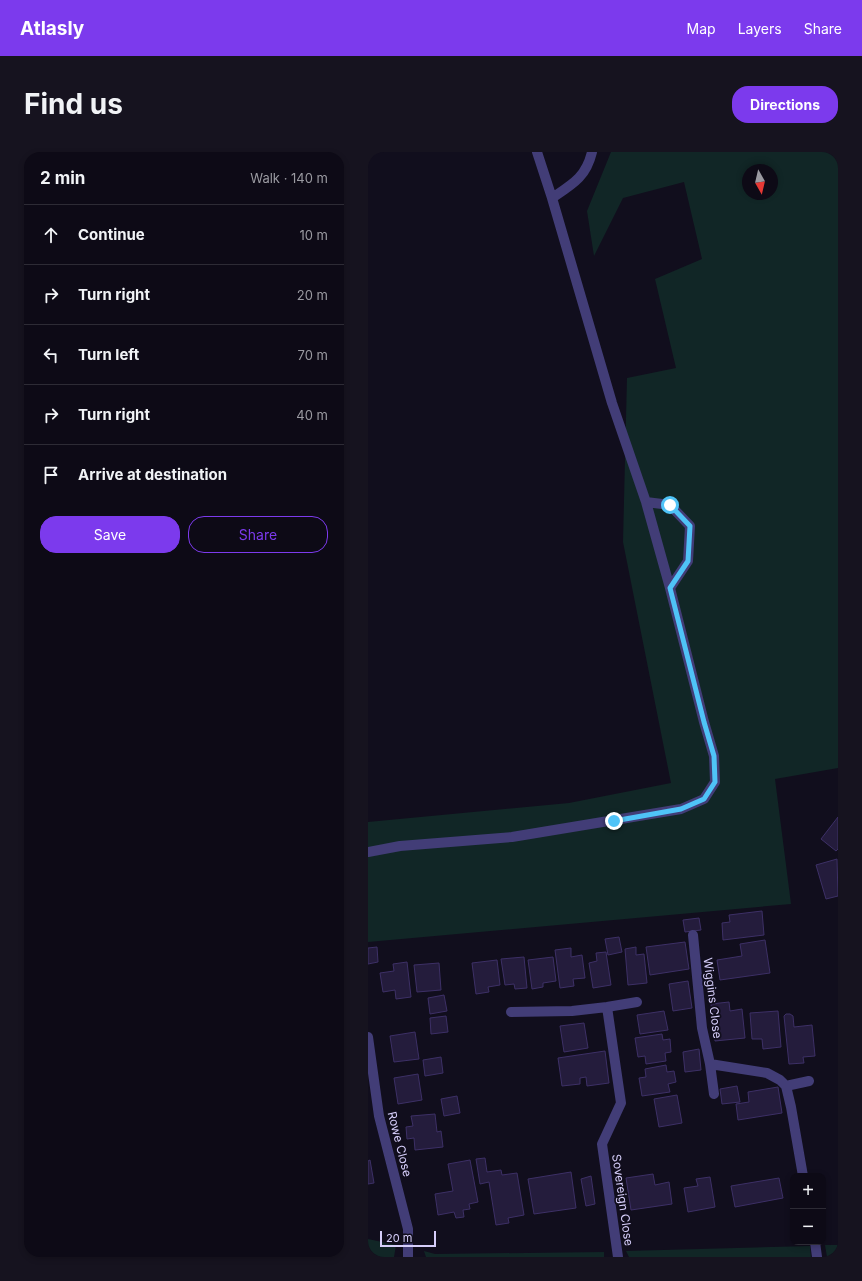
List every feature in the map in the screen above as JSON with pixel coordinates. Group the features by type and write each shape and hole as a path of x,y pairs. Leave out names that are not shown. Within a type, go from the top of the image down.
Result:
{"street":[{"path":"368,852 400,846 520,836 681,809 704,799 715,782 714,756 646,502 612,403 552,198 537,152"},
{"path":"552,198 574,184 589,165 592,152"},
{"path":"646,502 670,505 690,526 688,561 670,588"},
{"name":"Wiggins Close","path":"692,935 702,1028 710,1064 714,1094"},
{"path":"511,1012 572,1011 637,1002"},
{"name":"Sovereign Close","path":"607,1007 621,1103 602,1144 618,1257"},
{"name":"Rowe Close","path":"368,1036 379,1116 408,1229 408,1257"},
{"path":"710,1064 766,1073 780,1080 786,1086 792,1107 803,1173"},
{"path":"786,1086 809,1082"},
{"path":"815,1245 817,1257"}],"green space":[{"path":"611,152 838,152 838,768 775,779 791,904 368,942 368,822 569,803 671,783 623,542 627,378 676,368 655,279 702,259 684,182 623,198 594,256 587,211"},
{"path":"368,1239 396,1245 394,1257 368,1257"},
{"path":"825,1245 838,1245 838,1257 827,1257"},
{"path":"810,1246 811,1257 629,1257 626,1251"},
{"path":"424,1251 435,1254 604,1252 604,1257 426,1257"}],"building":[{"path":"838,817 838,849 836,851 821,839"},
{"path":"837,859 838,896 826,899 816,865"},
{"path":"762,911 764,935 723,940 722,923 730,922 729,915"},
{"path":"699,918 701,930 685,932 683,920"},
{"path":"619,937 622,952 608,955 605,939"},
{"path":"765,940 770,973 720,980 717,960 742,956 740,944"},
{"path":"685,942 689,969 650,975 646,947"},
{"path":"377,947 378,962 368,964 368,948"},
{"path":"636,947 636,955 644,954 647,983 628,985 625,949"},
{"path":"571,948 571,957 582,955 585,978 573,979 574,986 560,988 555,950"},
{"path":"606,952 611,985 593,988 589,963 597,961 596,953"},
{"path":"524,957 527,988 515,989 514,984 505,985 501,959"},
{"path":"553,957 556,981 543,983 543,987 532,989 528,960"},
{"path":"497,960 500,985 488,987 489,992 476,994 472,963"},
{"path":"407,962 411,997 396,999 395,990 383,992 380,973 394,971 393,964"},
{"path":"439,963 441,990 417,992 414,965"},
{"path":"688,981 692,1008 673,1011 669,984"},
{"path":"444,995 447,1011 430,1014 428,998"},
{"path":"729,1002 730,1011 742,1009 745,1038 715,1041 711,1004"},
{"path":"664,1011 668,1030 640,1034 637,1015"},
{"path":"778,1011 781,1047 763,1049 762,1039 752,1039 750,1013"},
{"path":"786,1014 793,1016 794,1027 812,1025 815,1056 803,1057 804,1063 789,1064 784,1016"},
{"path":"446,1016 448,1032 431,1034 430,1018"},
{"path":"584,1023 588,1048 564,1052 560,1026"},
{"path":"415,1032 419,1059 394,1062 390,1036"},
{"path":"662,1034 663,1040 670,1039 671,1052 665,1053 666,1061 646,1064 645,1056 638,1057 635,1038"},
{"path":"699,1049 701,1070 685,1072 683,1052"},
{"path":"605,1051 609,1083 587,1086 586,1077 580,1078 580,1084 562,1086 558,1058"},
{"path":"441,1057 443,1073 425,1076 423,1060"},
{"path":"666,1065 667,1072 674,1071 676,1082 668,1084 670,1092 642,1096 639,1078 646,1077 645,1069"},
{"path":"418,1074 422,1100 398,1104 394,1078"},
{"path":"737,1086 740,1102 722,1104 720,1089"},
{"path":"778,1087 782,1113 738,1120 736,1104 749,1102 748,1092"},
{"path":"677,1095 682,1123 659,1127 654,1099"},
{"path":"457,1096 460,1113 444,1116 441,1099"},
{"path":"435,1114 437,1132 441,1131 443,1147 415,1150 414,1138 407,1139 406,1127 413,1126 411,1116"},
{"path":"485,1158 487,1172 501,1170 502,1175 517,1173 524,1215 508,1218 509,1223 496,1225 489,1182 480,1184 476,1159"},
{"path":"370,1160 374,1183 368,1184 368,1161"},
{"path":"470,1160 478,1202 469,1204 470,1209 463,1210 464,1217 456,1218 454,1212 438,1215 435,1194 453,1191 448,1164"},
{"path":"571,1172 576,1208 534,1214 528,1179"},
{"path":"653,1174 655,1185 669,1182 672,1204 631,1210 626,1178"},
{"path":"591,1176 595,1204 586,1206 581,1179"},
{"path":"710,1177 715,1207 688,1212 684,1188 698,1186 696,1179"},
{"path":"779,1178 783,1198 735,1207 731,1186"}],"route":[{"path":"614,821 681,809 704,799 715,782 714,756 670,588 688,561 690,526 670,505"}]}
